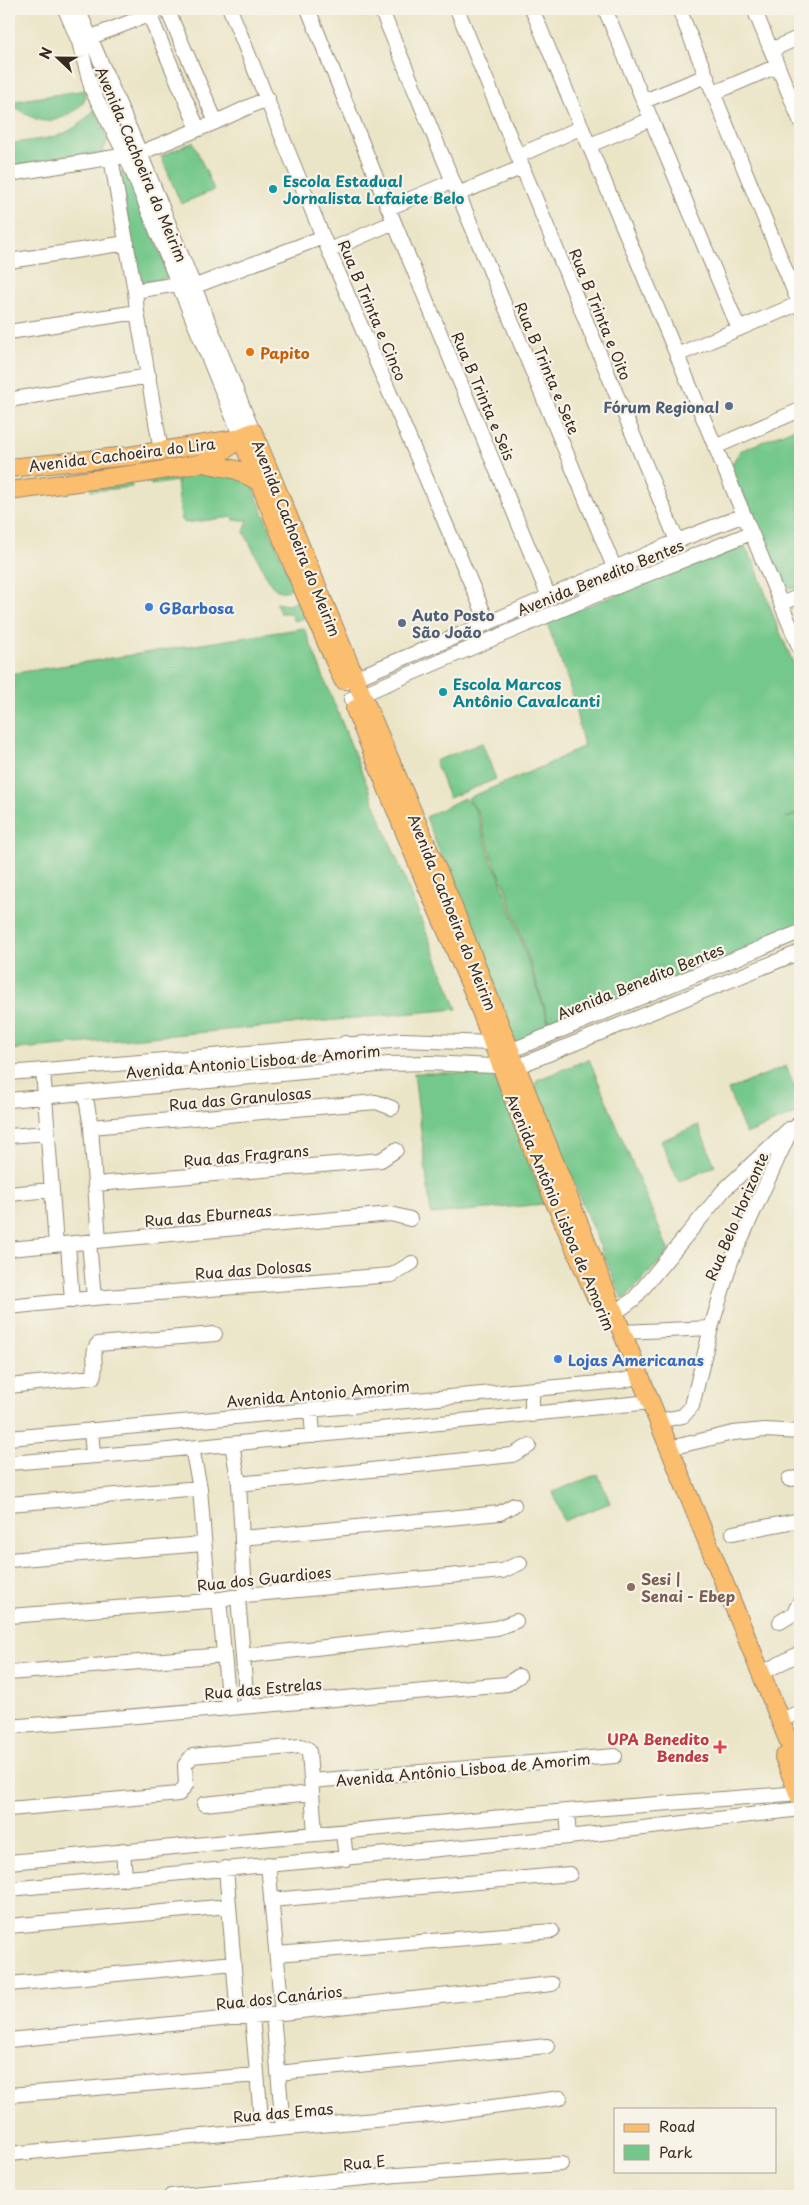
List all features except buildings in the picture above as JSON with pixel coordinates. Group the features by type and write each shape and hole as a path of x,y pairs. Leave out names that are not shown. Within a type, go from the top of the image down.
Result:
{"main road":[{"name":"Avenida Cachoeira do Lira","path":"9,491 145,473 206,456 243,436"},
{"name":"Avenida Cachoeira do Meirim","path":"243,436 258,481 449,897 509,1061"},
{"name":"Avenida Cachoeira do Meirim","path":"243,436 353,689 424,879 474,993 492,1043"},
{"name":"Avenida Cachoeira do Lira","path":"9,468 104,459 161,451 206,456"},
{"path":"206,456 258,481"},
{"name":"Avenida Antônio Lisboa de Amorim","path":"492,1043 509,1061 615,1313 635,1377"},
{"name":"Avenida Antônio Lisboa de Amorim","path":"509,1061 537,1161 646,1403 800,1798"},
{"name":"Avenida Antônio Lisboa de Amorim","path":"646,1403 659,1421 708,1547 762,1673 800,1769"}],"street":[{"name":"Avenida Cachoeira do Meirim","path":"65,9 84,40 140,153 193,287 243,436"},
{"name":"Avenida Cachoeira do Meirim","path":"78,9 92,90 126,156 243,436"},
{"path":"84,40 148,12 165,9 216,122"},
{"name":"Rua B Trinta e Cinco","path":"230,9 323,236 488,623"},
{"name":"Rua B Trinta e Seis","path":"308,9 394,222 550,597"},
{"name":"Rua B Trinta e Sete","path":"380,9 614,567"},
{"name":"Rua B Trinta e Oito","path":"457,9 676,541"},
{"path":"532,9 800,649"},
{"path":"605,9 739,329"},
{"path":"677,355 800,303 679,9"},
{"path":"754,9 800,120"},
{"path":"148,12 198,129"},
{"path":"771,50 800,37"},
{"path":"714,93 777,66"},
{"path":"644,101 706,76"},
{"path":"9,174 140,153 216,122 268,98"},
{"path":"590,146 651,119"},
{"path":"458,194 582,127"},
{"path":"111,158 136,291 137,312 161,451"},
{"path":"389,208 453,180"},
{"path":"330,250 394,222"},
{"path":"193,287 323,236"},
{"path":"9,261 127,243"},
{"path":"136,291 178,284"},
{"path":"9,332 137,312"},
{"path":"9,400 149,376"},
{"path":"715,447 800,410"},
{"name":"Avenida Benedito Bentes","path":"353,689 488,623 614,567 744,515"},
{"name":"Avenida Benedito Bentes","path":"353,689 751,533"},
{"path":"583,581 591,597"},
{"path":"781,604 800,596"},
{"name":"Avenida Benedito Bentes","path":"509,1061 800,932"},
{"path":"509,1061 800,952"},
{"name":"Avenida Antonio Lisboa de Amorim","path":"9,1073 402,1040 492,1043"},
{"path":"345,1044 348,1069"},
{"name":"Avenida Antonio Lisboa de Amorim","path":"9,1100 388,1064 509,1061"},
{"path":"43,1070 51,1190 72,1301"},
{"path":"85,1093 96,1184 94,1298"},
{"name":"Rua das Granulosas","path":"90,1127 376,1102 392,1108"},
{"path":"615,1313 638,1294 724,1190 778,1138 800,1122"},
{"name":"Rua Belo Horizonte","path":"659,1421 683,1416 689,1411 731,1261 788,1136 800,1122"},
{"path":"9,1136 47,1132"},
{"name":"Rua das Fragrans","path":"96,1184 381,1160 396,1150"},
{"path":"9,1194 51,1190"},
{"name":"Rua das Eburneas","path":"9,1249 391,1214 410,1219"},
{"name":"Rua das Dolosas","path":"9,1307 94,1298 392,1275 412,1263"},
{"path":"622,1332 711,1328"},
{"path":"9,1386 93,1378 95,1374 95,1348 98,1344 215,1334"},
{"name":"Avenida Antonio Amorim","path":"9,1438 91,1430 228,1411 310,1410 621,1381 635,1377"},
{"path":"532,1390 532,1415"},
{"path":"9,1463 192,1448 646,1403"},
{"path":"310,1410 313,1436"},
{"path":"91,1430 93,1455"},
{"path":"670,1448 733,1433 765,1430 800,1432"},
{"path":"232,1444 239,1484 242,1538 243,1656 247,1706"},
{"path":"239,1484 512,1455 528,1446"},
{"path":"192,1448 200,1488 203,1544 223,1655 229,1708"},
{"path":"9,1504 200,1488"},
{"path":"242,1538 500,1513 514,1505"},
{"path":"733,1533 800,1520"},
{"path":"9,1560 203,1544"},
{"name":"Rua dos Guardioes","path":"9,1616 214,1600 502,1571 520,1563"},
{"path":"780,1622 798,1612"},
{"path":"243,1656 497,1628 516,1621"},
{"path":"762,1673 800,1653"},
{"path":"9,1673 223,1655"},
{"name":"Rua das Estrelas","path":"9,1727 507,1684 519,1676"},
{"path":"781,1720 800,1712"},
{"path":"9,1809 179,1794 186,1785 184,1765 192,1756 304,1747 309,1752 315,1833"},
{"name":"Avenida Antônio Lisboa de Amorim","path":"204,1804 311,1787 615,1756"},
{"path":"9,1862 123,1850 567,1811 800,1798"},
{"path":"9,1889 569,1837 800,1798"},
{"path":"567,1811 569,1837"},
{"path":"344,1832 346,1859"},
{"path":"123,1850 125,1878"},
{"path":"268,1864 277,1954 278,2073 283,2128"},
{"path":"226,1868 234,1964 257,2075 262,2130"},
{"path":"271,1900 570,1874"},
{"path":"9,1926 229,1906"},
{"path":"277,1954 552,1931"},
{"path":"9,1984 234,1964"},
{"name":"Rua dos Canários","path":"9,2040 278,2014 552,1984"},
{"path":"278,2073 546,2046"},
{"path":"9,2095 257,2075"},
{"name":"Rua das Emas","path":"9,2154 440,2114 560,2098"},
{"name":"Rua E","path":"171,2196 290,2191 397,2175 561,2164"}],"green space":[{"path":"86,90 86,96 78,108 65,116 51,121 37,119 9,106 9,102"},
{"path":"95,109 108,139 103,153 9,167 9,144 56,136 66,132 76,127"},
{"path":"193,142 214,190 181,204 161,156"},
{"path":"128,172 170,277 139,285 120,173"},
{"path":"800,426 800,587 791,588 777,583 730,467 740,451"},
{"path":"223,458 233,461 248,475 292,584 289,590 278,590 270,583 244,532 248,520 234,520 233,517 185,523 181,519 177,481 151,485 151,479"},
{"path":"124,465 129,469 132,487 91,491 91,483 101,469"},
{"path":"745,547 754,562 776,623 800,679 800,813 786,818 800,814 800,928 553,1033 504,884 492,858 478,812 468,798 546,765 584,746 569,683 547,623 568,613 646,584 661,575"},
{"path":"298,601 305,618 294,621 290,613 280,613 276,603 288,605"},
{"path":"304,628 457,1009 9,1050 9,674"},
{"path":"482,743 496,779 449,798 435,761"},
{"path":"464,798 472,804 476,811 491,861 498,873 553,1035 515,1048 426,817"},
{"path":"589,1059 669,1252 624,1299 621,1297 534,1088 537,1080"},
{"path":"786,1066 800,1101 800,1112 746,1134 728,1090"},
{"path":"414,1073 493,1073 545,1204 431,1214"},
{"path":"698,1125 715,1166 679,1182 661,1141"},
{"path":"598,1474 610,1503 564,1521 553,1492"}],"place":[{"name":"Escola Estadual Jornalista Lafaiete Belo","path":"273,189"},
{"name":"Papito","path":"250,352"},
{"name":"Fórum Regional","path":"729,406"},
{"name":"GBarbosa","path":"149,607"},
{"name":"Auto Posto São João","path":"402,623"},
{"name":"Escola Marcos Antônio Cavalcanti","path":"443,692"},
{"name":"Lojas Americanas","path":"558,1359"},
{"name":"Sesi | Senai - Ebep","path":"631,1587"},
{"name":"UPA Benedito Bendes","path":"720,1747"}]}
